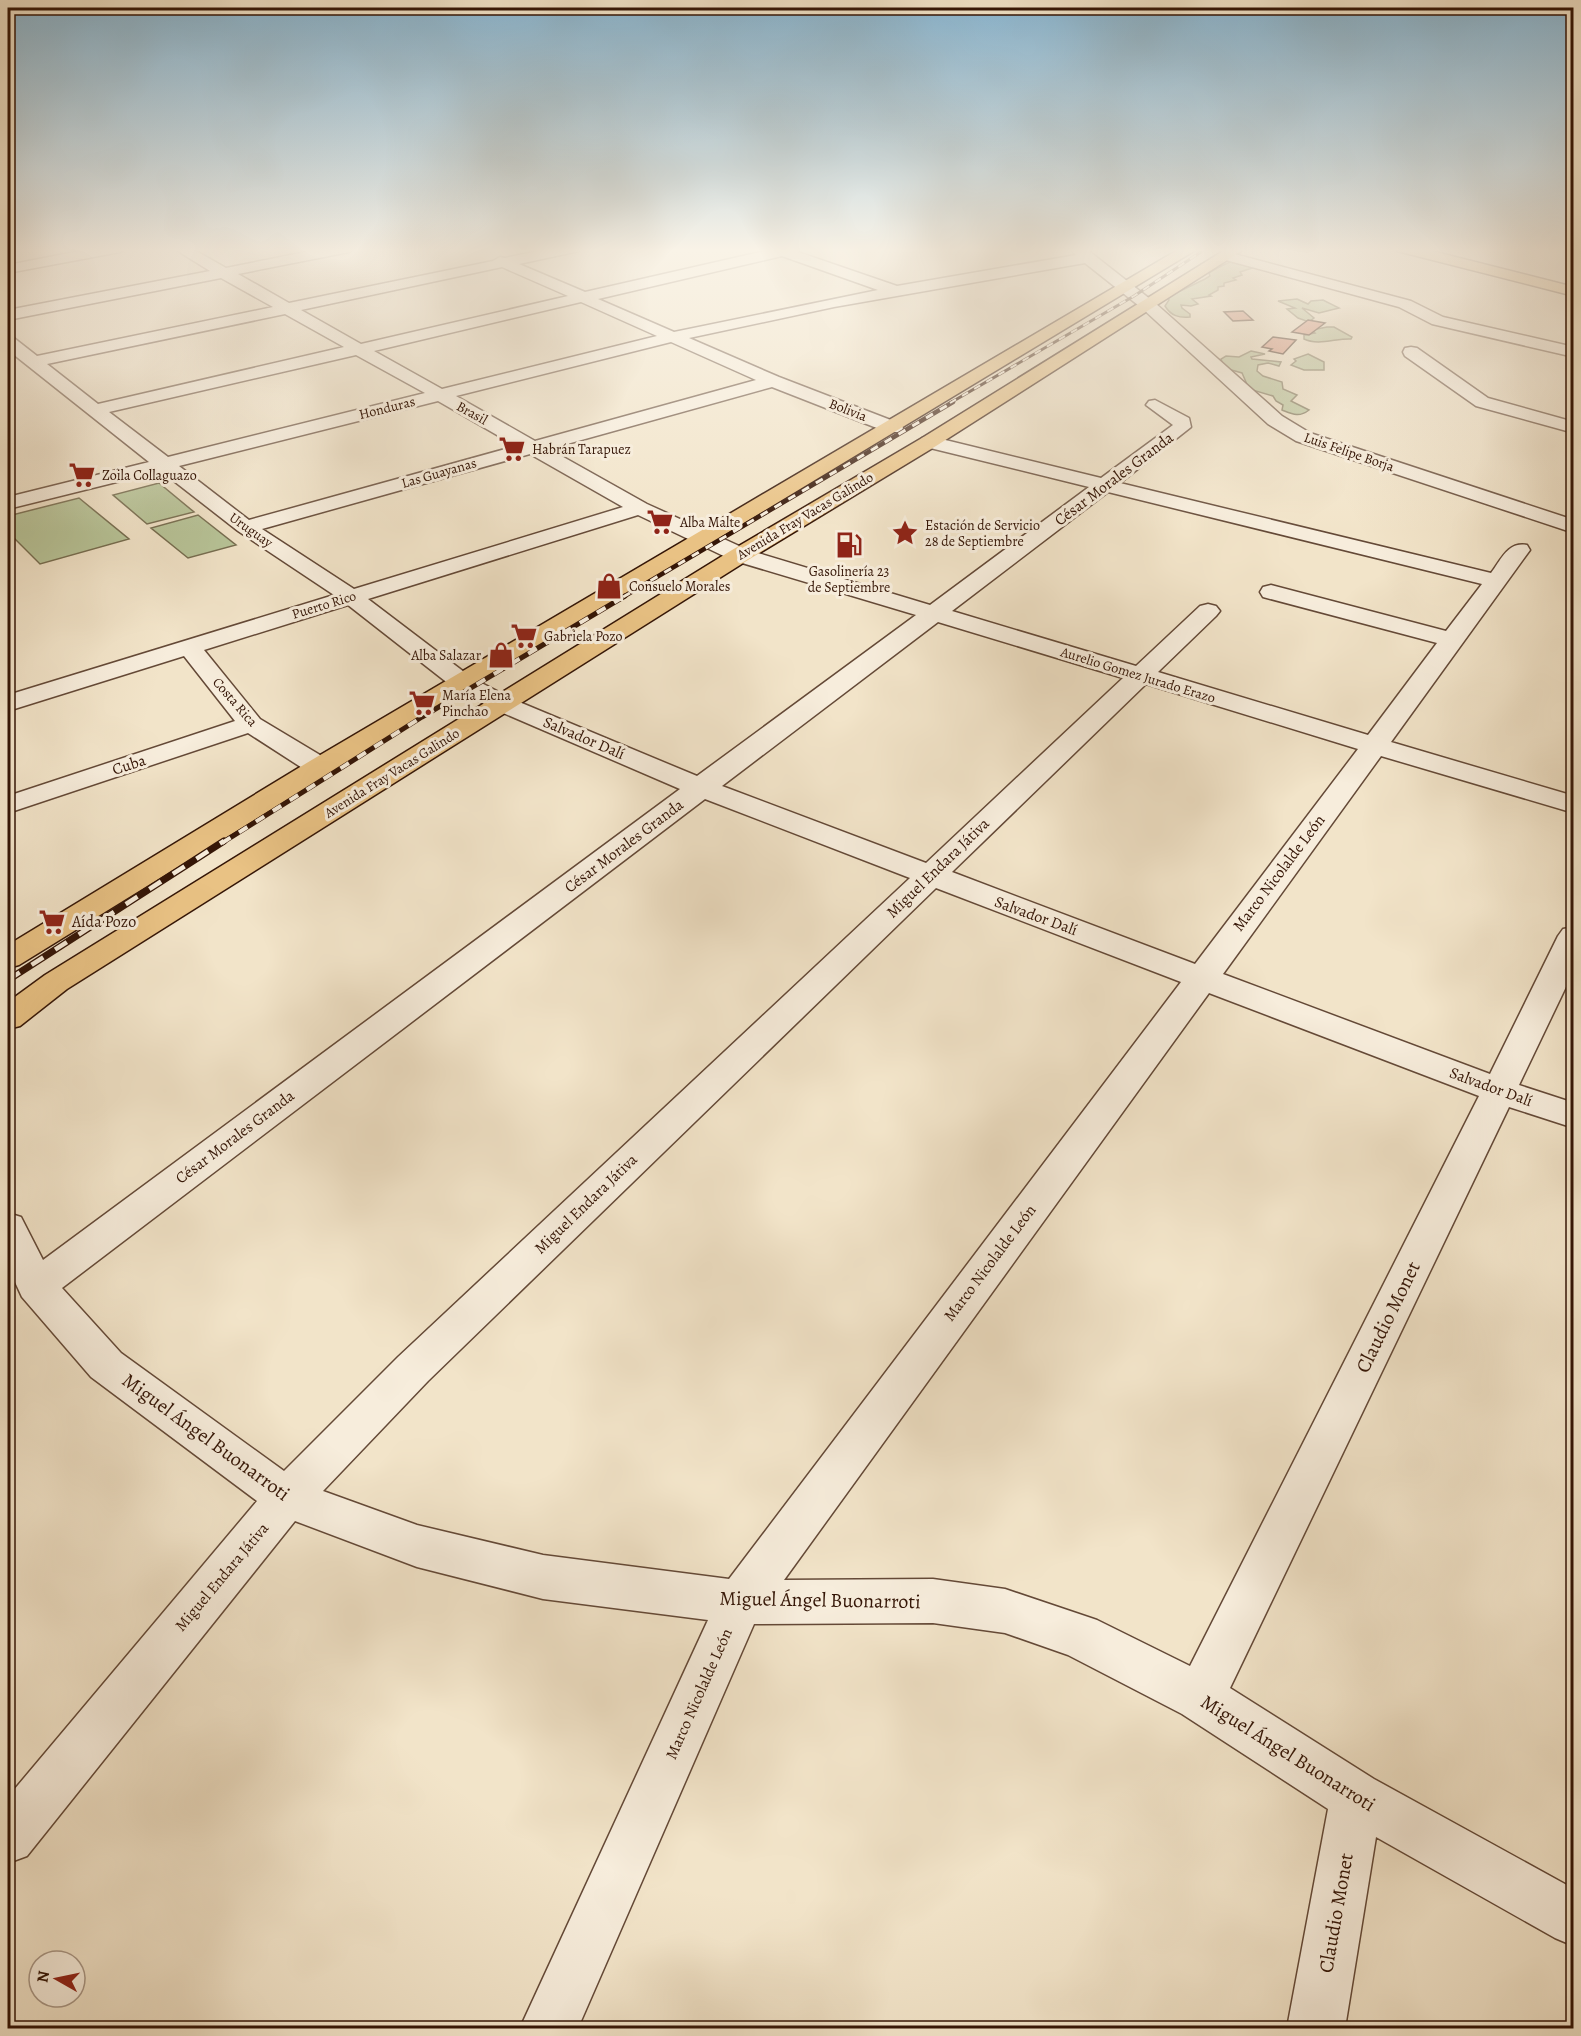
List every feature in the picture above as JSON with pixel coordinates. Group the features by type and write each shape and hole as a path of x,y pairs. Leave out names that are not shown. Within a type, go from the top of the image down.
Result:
{"main road":[{"name":"Avenida Fray Vacas Galindo","path":"8,958 320,767 1034,343"},
{"name":"Avenida Fray Vacas Galindo","path":"8,1018 56,982 740,555 1089,343"}],"street":[{"name":"Uruguay","path":"9,343 245,527 351,596 463,683 503,704"},
{"path":"33,362 124,343"},
{"name":"Brasil","path":"347,343 640,508 704,539"},
{"path":"94,410 384,343"},
{"name":"Honduras","path":"8,503 648,343"},
{"name":"Bolivia","path":"686,343 773,381 894,428"},
{"name":"Luis Felipe Borja","path":"1190,343 1275,420 1303,437 1574,527"},
{"path":"1535,343 1574,352"},
{"path":"1411,352 1482,402 1574,428"},
{"name":"Las Guayanas","path":"245,527 773,381"},
{"name":"César Morales Granda","path":"36,1286 1182,427 1182,422 1155,405"},
{"path":"1516,413 1562,405"},
{"path":"929,442 1108,484 1496,581"},
{"path":"1552,520 1574,504"},
{"name":"Puerto Rico","path":"8,703 640,508"},
{"name":"Aurelio Gomez Jurado Erazo","path":"704,539 740,555 1574,805"},
{"name":"Marco Nicolalde León","path":"549,2028 740,1602 1519,550"},
{"path":"1271,592 1452,640"},
{"name":"Miguel Endara Játiva","path":"8,1837 287,1498 413,1369 1208,611"},
{"name":"Costa Rica","path":"189,647 251,724 320,767"},
{"name":"Salvador Dalí","path":"503,704 702,788 929,876 1499,1091 1574,1116"},
{"name":"Cuba","path":"8,805 251,724"},
{"name":"Claudio Monet","path":"1200,1697 1574,936"},
{"name":"Miguel Ángel Buonarroti","path":"8,1227 36,1286 106,1365 287,1498 417,1546 543,1577 740,1602 933,1601 1005,1611 1080,1636 1200,1697 1356,1797 1574,1919"},
{"name":"Claudio Monet","path":"1316,2028 1356,1797"}],"green space":[{"path":"1251,351 1265,354 1251,357 1252,359 1281,362 1279,366 1268,363 1258,365 1257,371 1263,376 1282,382 1283,389 1297,395 1291,401 1309,410 1299,415 1282,410 1283,405 1273,396 1249,389 1242,373 1224,368 1221,359 1226,356 1239,357"},
{"path":"1308,354 1324,362 1324,370 1304,370 1291,365 1296,361 1294,359"},
{"path":"159,483 194,512 147,524 113,495"},
{"path":"79,498 129,539 40,564 8,532 8,516"},
{"path":"198,515 236,545 188,558 151,528"}],"building":[{"path":"1266,343 1293,343 1283,354 1262,347"}],"railway":[{"path":"950,403 1053,343"},
{"path":"623,597 953,402"},
{"path":"222,843 422,717 625,596"},
{"path":"8,980 224,841"}],"place":[{"name":"Habrán Tarapuez","path":"512,449"},
{"name":"Zoila Collaguazo","path":"82,475"},
{"name":"Alba Malte","path":"660,522"},
{"name":"Estación de Servicio 28 de Septiembre","path":"905,533"},
{"name":"Gasolinería 23 de Septiembre","path":"849,545"},
{"name":"Consuelo Morales","path":"609,586"},
{"name":"Gabriela Pozo","path":"524,636"},
{"name":"Alba Salazar","path":"501,655"},
{"name":"María Elena Pinchao","path":"422,703"},
{"name":"Aída Pozo","path":"52,922"}]}
